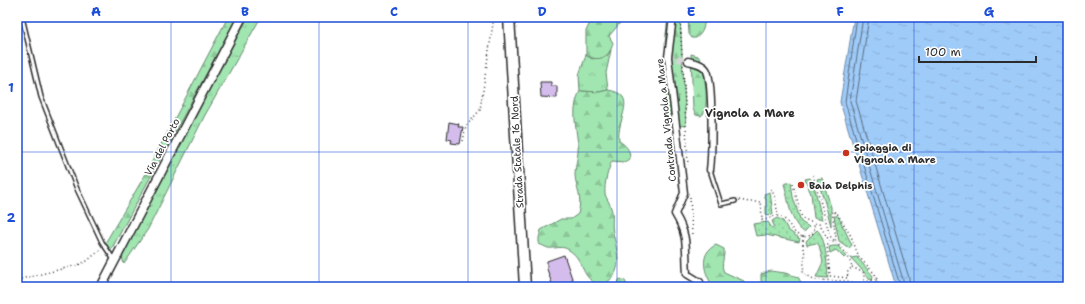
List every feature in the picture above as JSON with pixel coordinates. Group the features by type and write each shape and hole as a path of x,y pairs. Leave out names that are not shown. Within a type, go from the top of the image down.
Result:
{"main road":[{"name":"Strada Statale 16 Nord","path":"509,17 525,287"}],"street":[{"name":"Via del Porto","path":"101,287 242,17"},
{"name":"Contrada Vignola a Mare","path":"673,17 668,57 684,193 675,214 683,227 687,242 687,274 700,282"},
{"path":"685,59 701,65 707,70 710,88 712,153 710,170"}],"lane":[{"path":"22,17 41,96 77,189 104,246 114,260"},
{"path":"710,170 721,204 735,200"}],"path":[{"path":"463,142 466,126 480,110 494,17"},
{"path":"680,17 685,59"},
{"path":"683,65 689,171"},
{"path":"813,175 818,194 823,204 828,230 834,242 847,254 852,267 864,274 864,280 895,285"},
{"path":"793,184 802,218 819,224 830,242"},
{"path":"771,189 775,197 778,216"},
{"path":"690,194 692,238"},
{"path":"735,200 761,202 762,220 778,216 784,219 793,231 803,236 813,234 815,229 814,223"},
{"path":"834,242 836,238 832,211 837,213 842,219 851,236 859,257 875,274 877,281"},
{"path":"803,236 802,249 805,253 803,273 807,277 815,280 847,281 861,284 877,281"},
{"path":"830,242 827,246 830,276 848,278 847,273 852,267"},
{"path":"17,280 78,265 87,261 104,246"}],"green space":[{"path":"228,17 237,17 111,250 104,245 145,175"},
{"path":"248,17 261,17 205,115 148,229 124,264 121,253"},
{"path":"593,17 625,17 609,36 613,43 612,48 607,55 599,58 586,55 586,31"},
{"path":"668,17 680,17 686,126 674,125 665,105 669,83 665,43"},
{"path":"688,17 704,17 703,29 696,38 692,38 689,34"},
{"path":"611,50 606,73 608,90 599,92 580,91 579,75 586,55 592,59 607,56"},
{"path":"691,54 698,56 702,62 704,74 706,107 701,116 696,115 693,109"},
{"path":"608,90 618,93 623,97 625,102 619,132 619,141 628,148 630,159 624,162 612,161 605,185 605,194 612,211 612,229 618,255 618,262 614,275 609,281 601,286 589,279 578,259 569,250 561,247 547,248 539,244 539,238 541,230 561,219 571,219 578,214 580,198 575,175 578,149 575,118 577,98 580,91 599,92"},
{"path":"810,178 814,185 822,220 814,218 811,194 805,179"},
{"path":"822,178 831,207 831,226 817,179"},
{"path":"791,182 793,197 801,222 809,227 804,232 795,222 790,210 784,184"},
{"path":"770,192 773,214 766,215 766,200 764,194"},
{"path":"834,216 838,216 852,245 849,248 839,241"},
{"path":"777,218 783,221 788,230 800,239 799,242 766,235 756,236 753,224 768,222 772,228 774,226 772,221"},
{"path":"817,230 820,233 824,245 828,278 816,277 823,262 819,245 816,243 807,245 806,241"},
{"path":"716,245 724,249 722,267 724,272 744,281 742,286 714,287 710,282 705,271 704,264 707,253"},
{"path":"838,246 846,256 844,258 836,250 830,253 829,247"},
{"path":"857,257 873,276 872,281 851,258"},
{"path":"771,271 798,277 802,284 807,287 766,287 761,281 761,274"},
{"path":"620,279 625,281 628,287 615,287"}],"water":[{"path":"854,17 1068,17 1068,287 894,287 895,283 840,102"}],"building":[{"path":"540,82 551,82 551,86 557,86 557,98 541,97"},
{"path":"449,122 459,124 458,127 463,127 460,144 451,143 452,140 447,139"},
{"path":"564,255 575,287 553,287 547,269 547,261"}],"tunnel":[{"path":"668,57 688,61"}],"place":[{"name":"Spiaggia di Vignola a Mare","path":"846,153"},
{"name":"Baia Delphis","path":"801,185"}],"district":[{"name":"Vignola a Mare","path":"750,113"}]}
